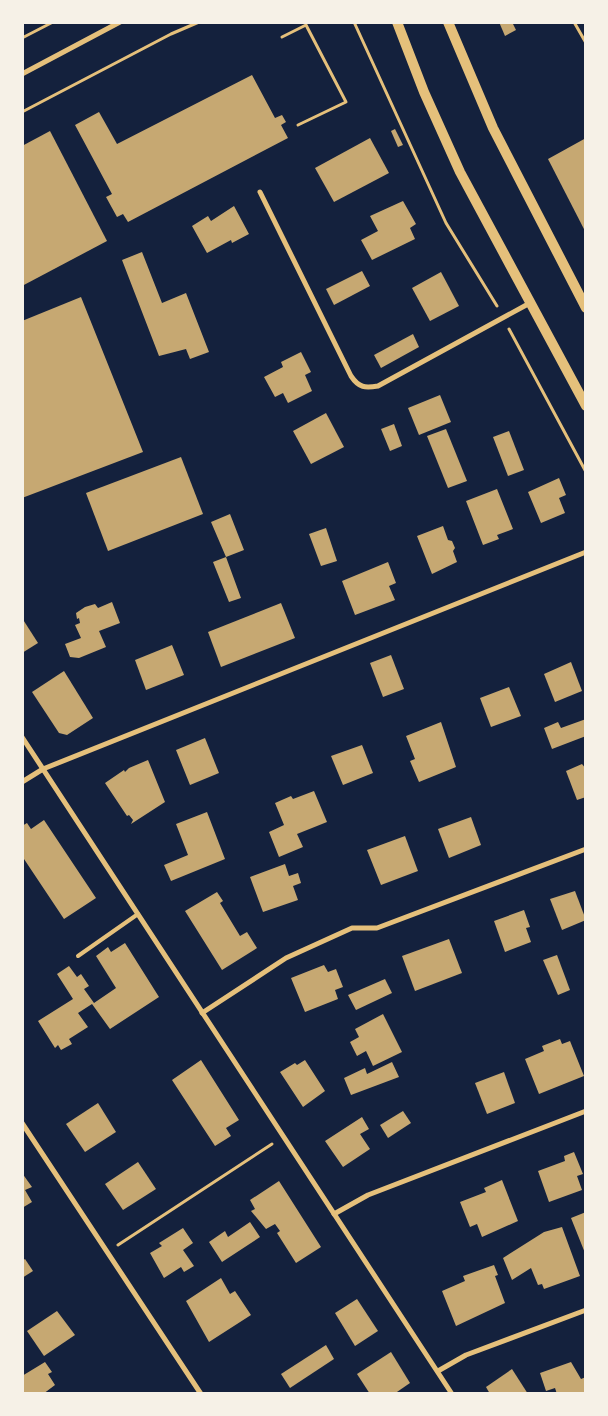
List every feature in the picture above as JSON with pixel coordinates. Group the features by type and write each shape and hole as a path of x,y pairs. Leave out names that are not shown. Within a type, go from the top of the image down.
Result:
{"main road":[{"path":"397,22 424,92 460,172 586,406"},
{"path":"448,22 493,128 586,308"}],"street":[{"path":"22,74 120,22"},
{"path":"260,192 356,384 366,388 378,386 503,316 530,303"},
{"path":"22,782 43,769 586,552"},
{"path":"22,738 452,1394"},
{"path":"202,1013 286,958 352,928 377,928 586,849"},
{"path":"334,1214 368,1195 586,1111"},
{"path":"22,1123 200,1394"},
{"path":"438,1371 466,1355 586,1310"}],"lane":[{"path":"78,956 138,914"}],"path":[{"path":"22,38 52,22"},
{"path":"22,112 171,34 199,22"},
{"path":"354,22 446,224 503,316 586,472"},
{"path":"574,22 586,44"},
{"path":"282,37 306,25 346,102 298,125"},
{"path":"107,1252 283,1137"}],"building":[{"path":"499,22 512,22 516,30 505,36"},
{"path":"252,75 275,118 282,115 286,122 281,125 288,138 128,222 123,214 117,217 106,197 112,194 75,125 99,112 117,144"},
{"path":"395,129 403,145 398,147 391,131"},
{"path":"50,131 107,241 22,286 22,146"},
{"path":"370,138 389,173 334,202 315,168"},
{"path":"586,138 586,233 548,159"},
{"path":"403,201 416,224 410,228 415,239 372,260 361,240 378,231 370,216"},
{"path":"234,206 249,234 232,243 231,240 207,253 192,226 208,216 211,221"},
{"path":"142,252 162,303 186,293 209,352 190,359 186,349 159,356 122,260"},
{"path":"362,271 370,286 334,305 326,289"},
{"path":"441,272 459,306 430,321 412,288"},
{"path":"81,297 143,452 22,498 22,321"},
{"path":"413,334 419,347 381,368 374,355"},
{"path":"301,352 311,372 305,375 312,391 288,403 283,393 275,397 264,377 283,367 281,362"},
{"path":"440,395 451,422 419,435 408,408"},
{"path":"326,413 344,447 311,464 293,431"},
{"path":"394,424 402,446 390,451 381,429"},
{"path":"446,429 467,481 448,488 427,436"},
{"path":"509,431 524,470 508,476 493,437"},
{"path":"181,457 203,514 108,551 86,493"},
{"path":"559,478 566,495 559,498 565,513 541,523 528,492"},
{"path":"497,489 513,529 497,535 499,539 483,545 466,501"},
{"path":"230,514 244,550 226,557 211,522"},
{"path":"443,526 448,540 452,541 455,548 453,551 457,562 432,574 417,536"},
{"path":"326,528 337,561 321,566 309,534"},
{"path":"226,557 241,598 229,602 213,562"},
{"path":"388,562 396,583 389,586 395,600 355,615 342,581"},
{"path":"112,602 120,623 99,631 106,647 79,658 70,657 65,644 81,638 75,625 80,623 76,613 85,607 95,604 98,608"},
{"path":"281,603 295,638 221,667 208,632"},
{"path":"22,618 38,643 22,653"},
{"path":"172,645 184,675 146,690 135,660"},
{"path":"391,655 404,689 383,697 370,663"},
{"path":"571,662 582,691 555,702 544,674"},
{"path":"64,671 93,718 67,735 59,733 32,692"},
{"path":"509,687 521,716 491,727 480,698"},
{"path":"586,719 586,736 552,749 544,728 558,722 561,728"},
{"path":"441,722 456,767 419,782 410,761 415,759 406,736"},
{"path":"205,738 219,773 190,785 176,750"},
{"path":"362,745 373,773 343,785 331,756"},
{"path":"148,760 165,802 131,824 133,820 129,815 127,816 105,783 124,770 125,772 129,768"},
{"path":"582,764 586,769 586,797 577,800 566,771"},
{"path":"314,791 327,822 297,834 303,847 279,857 269,832 284,825 275,803 291,796 293,799"},
{"path":"207,812 225,859 171,881 164,865 188,855 176,824"},
{"path":"471,817 481,845 449,858 438,829"},
{"path":"44,820 96,898 64,919 22,856 22,826 27,823 31,829"},
{"path":"405,836 418,871 381,885 367,850"},
{"path":"285,864 289,876 298,873 301,883 293,886 298,900 263,912 250,877"},
{"path":"575,891 586,920 562,930 550,899"},
{"path":"217,892 223,901 220,903 240,936 247,932 257,948 222,970 185,911"},
{"path":"524,910 530,927 526,928 531,942 505,952 494,921"},
{"path":"449,939 462,973 415,991 402,956"},
{"path":"125,943 159,997 110,1029 92,1004 78,1013 88,1027 69,1039 72,1044 61,1050 58,1045 55,1048 38,1021 73,999 57,974 69,966 77,977 81,974 89,986 84,989 94,1003 116,988 96,956 108,947 111,952"},
{"path":"557,955 570,990 558,995 543,960"},
{"path":"324,965 328,972 336,969 343,987 335,990 338,999 305,1012 291,978"},
{"path":"385,979 392,993 356,1010 348,995"},
{"path":"383,1014 402,1052 373,1066 366,1051 357,1056 350,1042 359,1037 355,1029"},
{"path":"560,1039 562,1044 570,1041 584,1076 539,1094 525,1059 544,1051 542,1046"},
{"path":"201,1060 239,1120 226,1128 231,1136 215,1146 172,1080"},
{"path":"305,1060 325,1091 303,1107 280,1072 295,1063 297,1065"},
{"path":"392,1062 399,1077 351,1095 344,1078 365,1068 367,1074"},
{"path":"504,1072 515,1103 487,1114 475,1083"},
{"path":"98,1103 116,1132 85,1152 66,1124"},
{"path":"403,1111 411,1123 388,1138 380,1125"},
{"path":"362,1117 369,1129 360,1134 370,1149 343,1167 325,1141"},
{"path":"574,1152 583,1174 577,1176 582,1190 549,1202 538,1171 565,1161 564,1156"},
{"path":"138,1162 156,1189 123,1210 105,1184"},
{"path":"22,1173 32,1187 25,1190 32,1202 22,1208"},
{"path":"502,1180 518,1221 482,1237 477,1224 470,1227 460,1202 486,1192 484,1188"},
{"path":"279,1181 321,1247 296,1263 277,1233 280,1231 275,1224 266,1229 251,1211 255,1209 250,1200"},
{"path":"586,1212 586,1253 585,1253 571,1218"},
{"path":"250,1222 260,1237 222,1262 209,1242 225,1231 228,1237"},
{"path":"562,1227 580,1276 544,1289 542,1284 538,1285 531,1268 512,1280 503,1258 544,1232"},
{"path":"183,1228 193,1243 183,1250 194,1266 184,1272 181,1267 164,1278 150,1253 162,1246 159,1243"},
{"path":"25,1259 33,1271 22,1278 22,1261"},
{"path":"494,1265 498,1275 495,1276 505,1303 456,1326 442,1291 465,1281 463,1276"},
{"path":"221,1278 230,1294 235,1291 251,1315 209,1342 186,1301"},
{"path":"357,1299 378,1331 355,1346 335,1313"},
{"path":"57,1311 75,1335 44,1356 27,1331"},
{"path":"326,1345 334,1359 290,1388 281,1374"},
{"path":"391,1352 410,1383 394,1394 370,1394 357,1374"},
{"path":"45,1362 52,1372 48,1374 55,1385 43,1394 22,1394 22,1376"},
{"path":"571,1362 581,1379 586,1377 586,1394 557,1394 555,1388 546,1391 540,1373"},
{"path":"512,1369 528,1394 490,1394 486,1387"}]}
